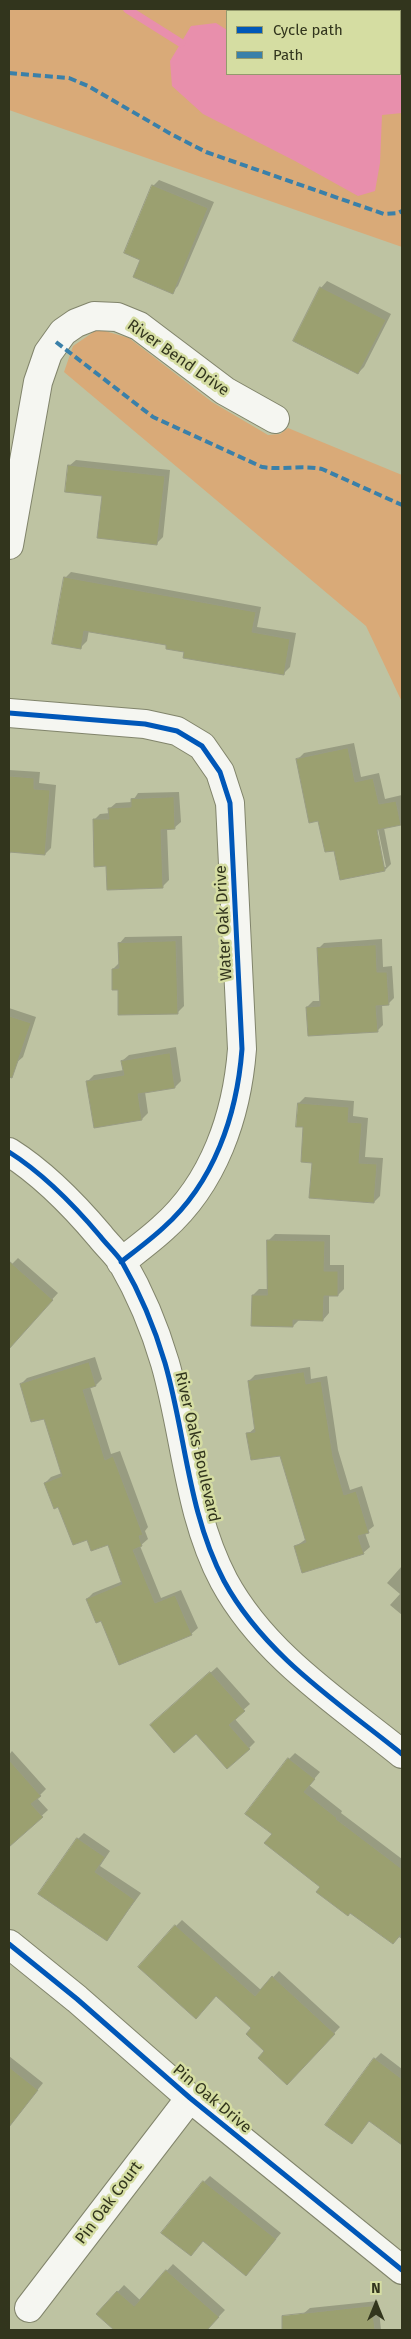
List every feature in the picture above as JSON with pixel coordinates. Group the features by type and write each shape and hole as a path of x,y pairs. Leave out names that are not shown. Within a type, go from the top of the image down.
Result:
{"street":[{"name":"River Bend Drive","path":"9,546 38,382 48,353 63,332 76,324 94,316 117,317 139,326 225,391 275,419"},
{"name":"Water Oak Drive","path":"9,713 144,724 177,731 202,746 220,772 230,803 242,1049 240,1080 233,1111 214,1161 195,1192 164,1227 121,1262"},
{"name":"River Oaks Boulevard","path":"9,1152 70,1200 121,1262 146,1311 165,1363 193,1500 207,1543 225,1582 252,1624 284,1658 402,1754"},
{"name":"Pin Oak Drive","path":"9,1944 77,1999 190,2098 402,2270"},
{"name":"Pin Oak Court","path":"29,2308 190,2098"}],"shaded area":[{"path":"9,9 402,9 402,247 9,110"},
{"path":"216,23 226,29 226,75 401,75 401,47 402,113 382,115 380,163 375,191 358,196 203,114 172,86 170,61 191,26"},
{"path":"98,329 129,338 212,402 268,435 280,434 288,428 402,475 402,702 366,626 64,372 73,346"}],"building":[{"path":"152,185 208,208 173,294 133,277 140,260 124,253"},
{"path":"320,287 386,320 358,374 293,341"},
{"path":"68,465 165,476 157,545 97,538 102,496 65,492"},
{"path":"64,577 256,612 252,632 290,639 284,675 183,658 184,652 166,649 166,645 84,631 81,649 52,644"},
{"path":"348,748 355,782 373,778 379,804 396,801 401,825 377,830 385,871 340,880 334,851 325,852 318,821 309,823 296,759"},
{"path":"9,776 34,778 34,789 50,790 45,855 9,852"},
{"path":"174,797 175,829 161,830 163,888 107,890 106,866 94,867 93,819 109,819 108,808 131,807 131,799"},
{"path":"176,941 178,1014 118,1015 118,990 112,990 112,969 119,968 118,943"},
{"path":"376,945 377,972 387,972 389,1005 376,1006 378,1032 308,1036 306,1007 320,1006 317,948"},
{"path":"9,1016 31,1023 12,1078 9,1077"},
{"path":"170,1053 175,1088 138,1094 142,1120 94,1128 86,1081 124,1075 121,1061"},
{"path":"298,1103 349,1107 348,1122 362,1123 359,1163 377,1164 374,1203 309,1198 312,1163 301,1162 303,1127 296,1127"},
{"path":"267,1240 325,1241 324,1271 338,1271 338,1296 324,1296 323,1321 293,1320 293,1327 251,1326 252,1295 267,1295"},
{"path":"9,1261 53,1300 9,1349"},
{"path":"89,1362 96,1386 83,1390 105,1460 113,1456 143,1535 139,1536 142,1546 133,1550 155,1603 175,1595 192,1635 119,1665 101,1621 96,1623 86,1599 122,1584 108,1545 91,1551 87,1540 73,1545 58,1507 54,1509 44,1483 62,1476 44,1419 31,1422 20,1384"},
{"path":"304,1372 306,1384 321,1381 333,1457 344,1495 356,1491 369,1533 358,1536 364,1554 302,1573 294,1546 306,1542 280,1456 251,1460 246,1433 255,1432 248,1381"},
{"path":"210,1672 245,1711 229,1725 250,1749 227,1769 196,1734 174,1753 150,1725"},
{"path":"288,1758 315,1779 304,1792 402,1869 402,1933 393,1944 350,1913 348,1916 316,1892 320,1887 264,1843 272,1834 245,1814"},
{"path":"9,1760 41,1796 31,1804 43,1817 9,1847"},
{"path":"77,1838 105,1857 95,1872 135,1900 107,1941 38,1894"},
{"path":"175,1925 255,1996 272,1976 335,2034 287,2085 258,2058 264,2051 246,2034 251,2028 216,1996 196,2019 138,1967"},
{"path":"374,2058 402,2079 402,2145 369,2121 352,2144 325,2125"},
{"path":"9,2067 38,2090 9,2127"},
{"path":"203,2181 276,2239 246,2276 203,2241 191,2256 161,2233"},
{"path":"166,2270 219,2317 207,2330 114,2330 96,2314 117,2291 134,2306"},
{"path":"372,2306 375,2330 282,2330 282,2316"}],"waterway":[{"path":"127,9 181,43"}],"marked path":[{"path":"9,73 69,78 88,86 206,152 384,214 402,211"},
{"path":"56,342 153,417 262,467 322,469 402,505"}],"cycle path":[{"path":"9,713 145,724 177,731 202,746 220,772 230,803 242,1049 235,1098 220,1146 196,1190 181,1210 163,1228 121,1262"},
{"path":"9,1152 58,1190 79,1212 120,1259 135,1286 152,1324 165,1363 195,1501 203,1529 224,1581 241,1608 281,1655 304,1676 402,1754"},
{"path":"9,1944 77,1999 190,2098 402,2270"}]}
